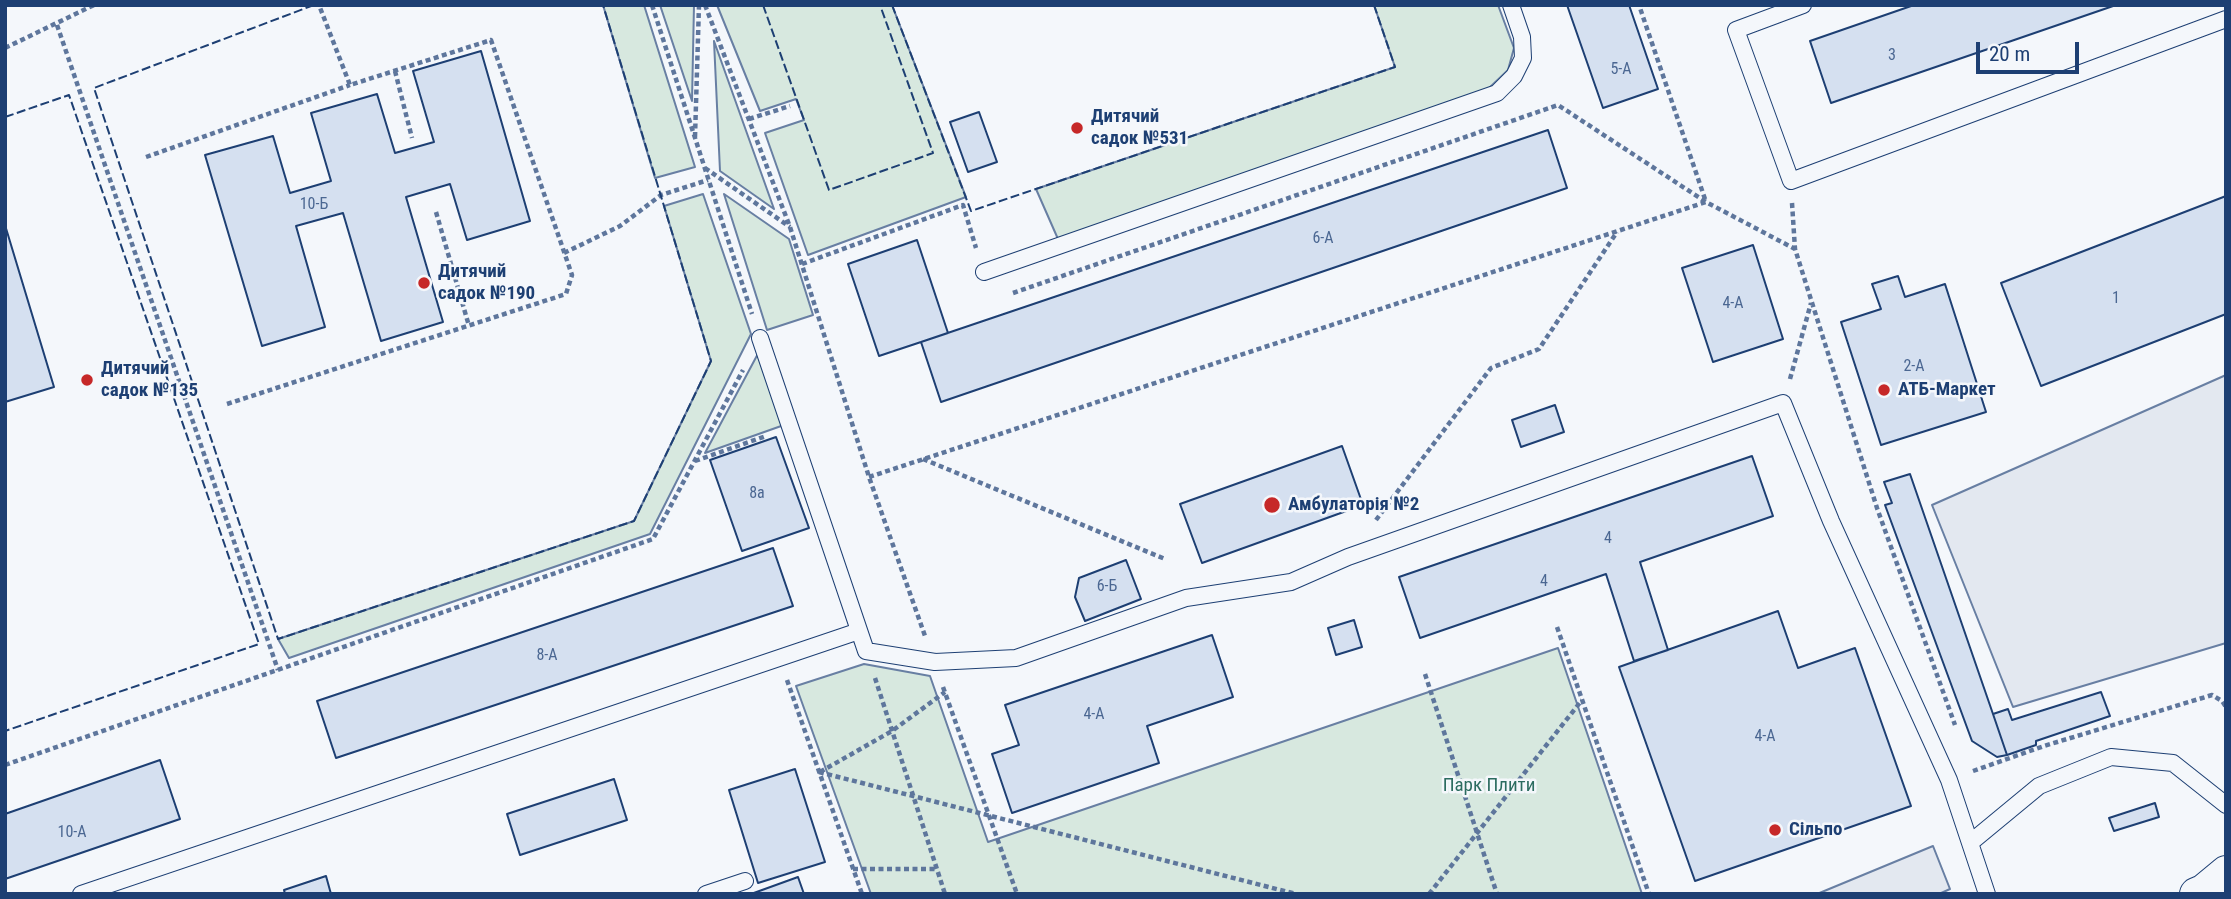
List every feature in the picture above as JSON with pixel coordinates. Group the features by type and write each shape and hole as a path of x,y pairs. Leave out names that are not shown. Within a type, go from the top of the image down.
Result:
{"street":[{"path":"2196,894 2226,872"}],"lane":[{"path":"984,272 1497,93 1514,76 1522,58 1522,37 1511,5"},
{"path":"1803,5 1736,30 1791,181 2226,19"},
{"path":"760,338 866,651 935,662 1016,658 1186,598 1292,582 1348,557 1783,403 1831,521 1949,780 1987,894"},
{"path":"81,894 859,631"},
{"path":"1970,843 2039,786 2111,757 2173,763 2226,805"},
{"path":"706,894 745,881"}],"path":[{"path":"5,48 94,5"},
{"path":"319,5 350,85"},
{"path":"5,765 653,539 760,338 652,5"},
{"path":"695,141 699,5"},
{"path":"705,5 790,227 869,477 1017,894"},
{"path":"1639,5 1706,202"},
{"path":"57,25 278,670"},
{"path":"146,158 350,85 491,40 572,275 566,294 227,404"},
{"path":"395,71 412,138"},
{"path":"1013,293 1558,105 1706,202 1795,249"},
{"path":"749,119 790,106"},
{"path":"704,168 790,227"},
{"path":"564,253 620,226 661,195 708,180"},
{"path":"1791,181 1795,249 1877,508 1958,734"},
{"path":"869,477 1706,202"},
{"path":"802,264 963,205 984,272"},
{"path":"436,212 470,326"},
{"path":"1348,557 1491,368 1539,349 1617,231"},
{"path":"1783,403 1812,302"},
{"path":"694,462 790,428"},
{"path":"922,459 1165,559"},
{"path":"1557,627 1649,894"},
{"path":"866,651 945,894"},
{"path":"780,658 862,894"},
{"path":"1425,674 1497,894"},
{"path":"819,772 892,732 945,692"},
{"path":"1967,759 1972,772 2044,746 2212,695 2226,707"},
{"path":"1429,894 1582,700"},
{"path":"819,772 1296,894"},
{"path":"853,869 937,869"}],"green space":[{"path":"603,5 644,5 695,167 655,178"},
{"path":"660,5 694,5 692,101"},
{"path":"717,5 892,5 966,197 808,255 765,133 804,120 796,99 760,111"},
{"path":"1374,5 1498,5 1514,48 1508,70 1486,91 1058,239 1036,189 1395,67"},
{"path":"714,41 774,209 720,171"},
{"path":"703,194 751,334 650,534 289,658 278,639 634,521 711,361 664,206"},
{"path":"724,194 789,239 813,315 767,330"},
{"path":"761,348 784,425 705,453"},
{"name":"Парк Плити","path":"1558,648 1642,894 871,894 796,686 864,664 930,676 988,842"}],"shaded area":[{"path":"2226,375 2226,643 2013,707 1932,505"},
{"path":"1933,846 1950,889 1939,894 1817,894"}],"building":[{"path":"1567,5 1629,5 1658,89 1603,108"},
{"path":"1914,5 2116,5 1831,103 1810,41"},
{"path":"481,51 530,221 467,240 450,184 406,197 443,322 381,341 343,213 296,226 325,327 262,346 205,155 273,136 290,193 331,181 311,113 377,94 395,153 434,142 413,71"},
{"path":"979,112 997,162 968,172 950,122"},
{"path":"1548,130 1567,188 941,402 921,342"},
{"path":"2226,196 2226,314 2041,386 2001,283"},
{"path":"5,225 54,387 5,402"},
{"path":"917,240 948,333 879,356 848,264"},
{"path":"1753,245 1783,339 1713,362 1682,268"},
{"path":"1898,276 1905,297 1945,284 1986,412 1881,445 1841,322 1881,309 1872,284"},
{"path":"1555,405 1564,432 1521,447 1512,420"},
{"path":"776,437 809,528 742,551 710,460"},
{"name":"Амбулаторія №2","path":"1342,446 1363,505 1202,563 1180,504"},
{"path":"1752,456 1773,516 1640,562 1668,650 1634,661 1606,574 1420,638 1399,577"},
{"path":"1910,474 2007,755 1997,757 1972,741 1885,505 1892,503 1884,482"},
{"path":"773,548 793,606 336,758 317,701"},
{"path":"1126,560 1141,599 1085,621 1075,597 1079,578"},
{"path":"1778,611 1798,668 1855,648 1911,806 1695,881 1619,667"},
{"path":"1354,620 1362,647 1336,655 1328,628"},
{"path":"1212,635 1233,697 1147,726 1159,763 1012,813 992,754 1019,745 1005,705"},
{"path":"2101,692 2110,716 2036,741 2036,745 2007,755 1993,714 2008,709 2012,720"},
{"path":"160,760 180,819 5,879 5,814"},
{"path":"795,769 825,862 758,883 729,790"},
{"path":"614,779 627,820 520,855 507,814"},
{"path":"2155,803 2159,817 2114,831 2109,818"},
{"path":"326,876 331,894 285,894 284,890"},
{"path":"798,877 804,894 751,894"}],"fence":[{"path":"314,5 94,88 278,639 634,521 711,361 603,5"},
{"path":"763,5 829,190 933,153 880,5"},
{"path":"892,5 971,211 1395,67 1374,5"},
{"path":"5,117 69,95 259,644 5,731"}],"place":[{"name":"Дитячий садок №531","path":"1077,128"},
{"name":"Дитячий садок №190","path":"424,283"},
{"name":"Дитячий садок №135","path":"87,380"},
{"name":"АТБ-Маркет","path":"1884,390"},
{"name":"Амбулаторія №2","path":"1272,505"},
{"name":"Сільпо","path":"1775,830"}]}
